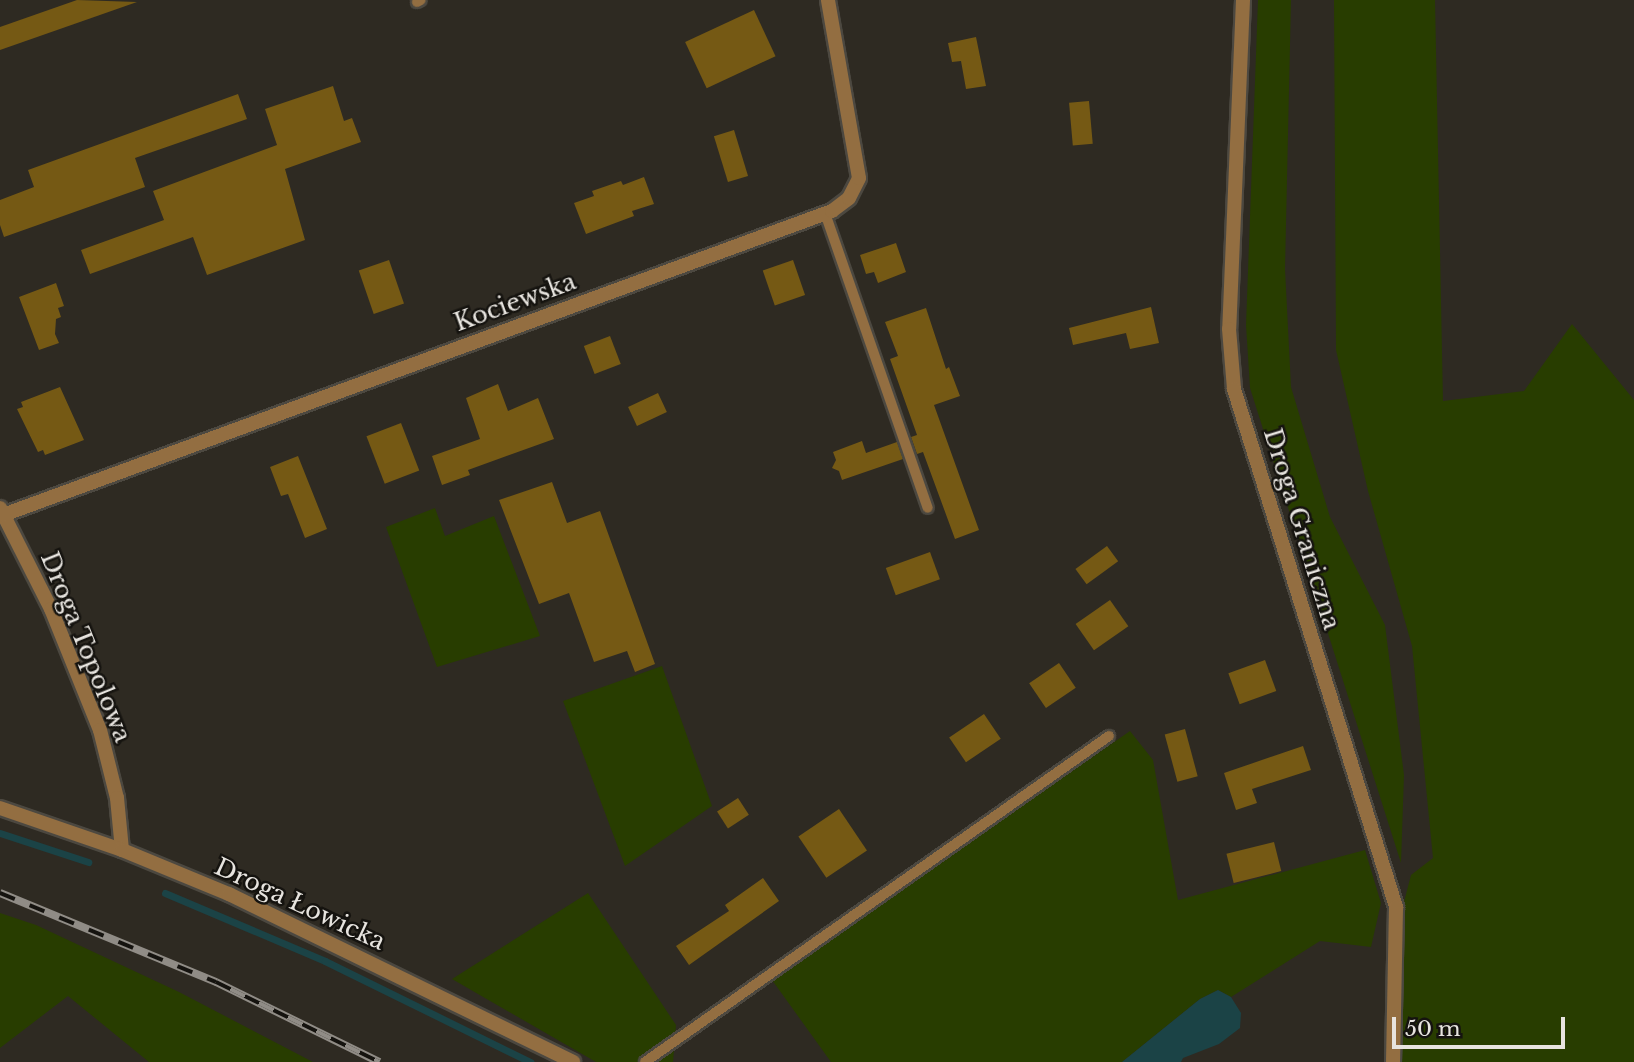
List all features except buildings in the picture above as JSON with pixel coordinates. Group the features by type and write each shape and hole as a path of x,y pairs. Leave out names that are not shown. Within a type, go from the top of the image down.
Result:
{"street":[{"name":"Kociewska","path":"2,512 825,213 849,198 859,178 856,146 828,0"},
{"name":"Droga Graniczna","path":"1243,0 1229,329 1234,389 1396,907 1393,1062"},
{"name":"Droga Topolowa","path":"2,512 51,609 100,730 117,799 122,850"},
{"name":"Droga Łowicka","path":"0,808 122,850 229,894 573,1062"}],"lane":[{"path":"825,213 928,508"},
{"path":"645,1062 1109,736"}],"green space":[{"path":"1258,0 1291,0 1285,269 1291,387 1330,517 1385,625 1404,775 1401,863 1250,388 1246,325"},
{"path":"1334,0 1435,0 1443,401 1524,391 1572,324 1634,400 1634,1062 1402,1062 1401,972 1393,944 1411,875 1433,858 1412,646 1368,491 1336,350"},
{"path":"435,508 445,536 494,516 540,636 437,667 386,527"},
{"path":"662,666 712,806 625,866 563,701"},
{"path":"1130,731 1153,760 1178,900 1365,850 1381,903 1371,947 1320,941 1231,997 1218,990 1200,999 1122,1062 831,1062 772,980"},
{"path":"588,893 676,1025 673,1062 596,1062 452,979"},
{"path":"0,913 36,925 179,992 313,1062 149,1062 68,996 0,1048"}],"water":[{"path":"1218,990 1231,997 1241,1013 1240,1028 1219,1044 1183,1058 1181,1062 1122,1062 1200,999"}],"waterway":[{"path":"0,833 88,862"},
{"path":"165,893 325,961 530,1062"}],"railway":[{"path":"0,893 216,982 379,1062"}]}
